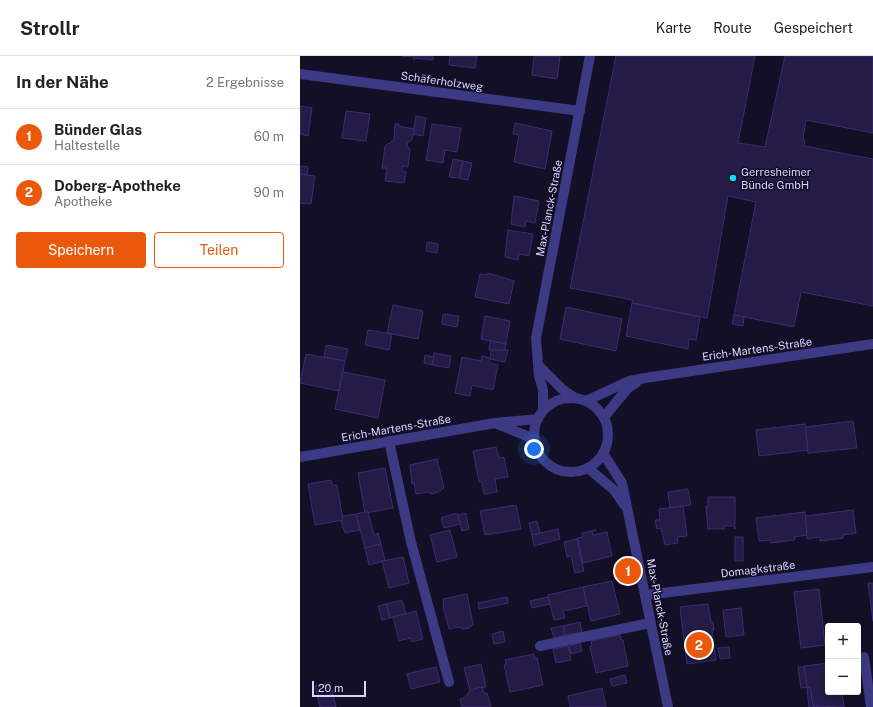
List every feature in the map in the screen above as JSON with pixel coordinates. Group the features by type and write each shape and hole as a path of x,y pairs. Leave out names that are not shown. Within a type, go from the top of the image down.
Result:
{"street":[{"name":"Max-Planck-Straße","path":"541,414 544,390 539,376 536,338 538,323 590,56"},
{"name":"Schäferholzweg","path":"300,74 580,111"},
{"name":"Erich-Martens-Straße","path":"586,401 629,381 873,344"},
{"path":"539,366 562,389 575,398 586,401 596,407 604,417 608,435 603,453 588,468 570,471 553,467 544,460 537,450 534,439 534,428 541,414 558,400 575,398"},
{"name":"Erich-Martens-Straße","path":"604,417 628,388 645,378"},
{"name":"Erich-Martens-Straße","path":"300,458 541,414"},
{"path":"495,423 534,439"},
{"path":"389,441 411,542 449,682"},
{"name":"Max-Planck-Straße","path":"603,453 622,483 630,512 650,622 668,707"},
{"name":"Max-Planck-Straße","path":"588,468 614,490 630,512"},
{"name":"Domagkstraße","path":"646,595 873,567"},
{"path":"540,646 650,622"},
{"path":"864,657 871,707"}],"building":[{"path":"402,56 433,56 433,60 414,57"},
{"path":"450,56 477,56 475,68 449,65"},
{"path":"534,56 560,56 557,79 532,75"},
{"name":"Gerresheimer Bünde GmbH","path":"616,56 755,56 738,143 765,147 785,56 873,56 873,133 806,120 803,139 805,140 804,146 873,159 873,306 801,292 794,327 734,315 756,202 728,196 707,318 632,303 633,300 570,288"},
{"path":"301,106 312,108 308,136 300,134"},
{"path":"346,111 370,114 366,141 342,138"},
{"path":"416,116 426,118 423,136 413,134"},
{"path":"515,123 552,131 545,169 514,162 519,135 513,134"},
{"path":"395,124 414,129 412,140 407,143 407,146 410,149 408,167 402,166 402,171 406,172 404,183 385,181 387,168 382,168 385,146 394,140"},
{"path":"432,124 461,128 457,152 445,150 443,163 426,160"},
{"path":"453,159 463,161 459,178 449,177"},
{"path":"463,161 472,163 468,180 459,178"},
{"path":"300,166 308,167 307,175 300,174"},
{"path":"300,174 315,176 311,204 300,203"},
{"path":"514,196 539,201 535,223 526,221 525,227 511,224"},
{"path":"508,230 533,234 529,256 519,254 518,260 505,257"},
{"path":"427,242 438,244 437,253 426,251"},
{"path":"488,273 514,281 509,304 475,297 480,274 487,275"},
{"path":"632,303 700,317 696,340 689,339 688,349 626,336"},
{"path":"393,305 423,311 418,339 387,333"},
{"path":"566,307 622,319 616,351 560,339"},
{"path":"443,314 459,316 457,327 442,324"},
{"path":"734,315 744,317 743,326 732,324"},
{"path":"485,316 510,321 506,344 481,339"},
{"path":"368,330 392,334 389,350 365,345"},
{"path":"490,341 506,344 505,350 489,350"},
{"path":"326,345 348,349 345,361 324,357"},
{"path":"491,350 508,350 505,362 490,359"},
{"path":"434,353 451,356 449,368 432,365"},
{"path":"306,354 345,361 339,391 300,383"},
{"path":"425,355 434,357 432,365 424,363"},
{"path":"482,356 490,358 489,363 498,365 493,390 472,385 470,396 455,393 462,357 481,361"},
{"path":"343,372 385,380 378,418 335,409"},
{"path":"853,421 857,448 808,453 805,427"},
{"path":"805,424 808,450 759,456 756,430"},
{"path":"496,447 499,458 504,457 508,477 495,479 497,492 484,494 482,482 479,482 473,451"},
{"path":"437,459 444,488 432,494 428,492 416,494 414,483 412,484 410,465"},
{"path":"385,468 393,508 365,513 358,473"},
{"path":"331,480 332,485 337,485 343,520 315,525 308,484"},
{"path":"688,489 691,505 670,508 668,492"},
{"path":"708,497 735,497 735,529 734,526 724,526 724,529 708,529 706,506 708,506"},
{"path":"516,505 521,529 485,535 480,511"},
{"path":"683,506 687,536 677,537 678,543 665,545 661,528 657,529 655,520 660,520 659,509"},
{"path":"853,510 856,533 843,535 843,538 820,541 820,537 807,539 805,516"},
{"path":"368,512 374,535 378,533 381,544 365,548 356,514"},
{"path":"805,512 807,535 794,537 795,540 771,543 771,540 759,541 756,518"},
{"path":"457,513 460,524 444,528 441,518"},
{"path":"466,513 469,529 462,531 458,515"},
{"path":"356,514 360,530 345,533 341,521 343,520 342,516"},
{"path":"537,521 540,533 532,535 529,523"},
{"path":"558,529 560,539 534,546 532,535"},
{"path":"450,530 457,557 437,562 430,535"},
{"path":"596,530 592,531 593,535 607,532 612,556 583,563 577,538 583,537 582,533"},
{"path":"735,537 743,537 743,561 735,561"},
{"path":"577,539 584,571 575,573 571,556 567,557 564,542"},
{"path":"381,544 385,561 369,565 365,548"},
{"path":"403,557 409,583 389,588 382,561"},
{"path":"612,581 620,614 591,621 583,587"},
{"path":"868,583 873,583 873,621"},
{"path":"583,587 587,606 563,611 565,618 554,620 548,595"},
{"path":"819,589 825,645 801,648 794,592"},
{"path":"467,594 473,624 469,628 463,629 459,627 449,629 443,599"},
{"path":"507,597 508,603 479,609 478,603"},
{"path":"548,597 550,604 532,608 530,601"},
{"path":"402,600 406,614 390,618 386,604"},
{"path":"386,604 390,618 382,620 378,606"},
{"path":"708,604 711,622 713,622 714,630 712,630 716,660 687,664 680,607"},
{"path":"741,608 744,635 726,637 723,610"},
{"path":"416,611 423,639 412,642 410,638 399,641 393,617"},
{"path":"580,622 582,632 565,635 563,626"},
{"path":"563,626 565,635 554,638 551,628"},
{"path":"503,631 505,642 494,644 492,634"},
{"path":"620,635 621,640 623,640 628,666 596,673 590,647 592,646 591,641"},
{"path":"580,643 582,651 571,654 569,646"},
{"path":"568,646 571,660 556,663 553,649"},
{"path":"729,647 730,658 720,659 718,648"},
{"path":"534,654 535,659 537,658 543,685 510,692 504,665 506,665 505,660"},
{"path":"825,663 825,695 842,695 844,707 813,706 810,687 807,688 804,666"},
{"path":"481,664 486,687 470,690 464,668"},
{"path":"436,667 440,682 411,689 407,674"},
{"path":"798,667 804,667 807,687 801,688"},
{"path":"625,675 627,683 612,686 610,679"},
{"path":"330,682 336,707 320,707 315,686"},
{"path":"482,687 484,693 487,693 491,707 462,707 460,699 465,698 470,690"},
{"path":"810,687 813,706 817,705 818,707 809,707 807,688"},
{"path":"602,688 606,707 570,707 568,696"}],"place":[{"name":"Gerresheimer Bünde GmbH","path":"733,178"},
{"name":"Bünder Glas","path":"628,571"},
{"name":"Doberg-Apotheke","path":"699,645"}]}
